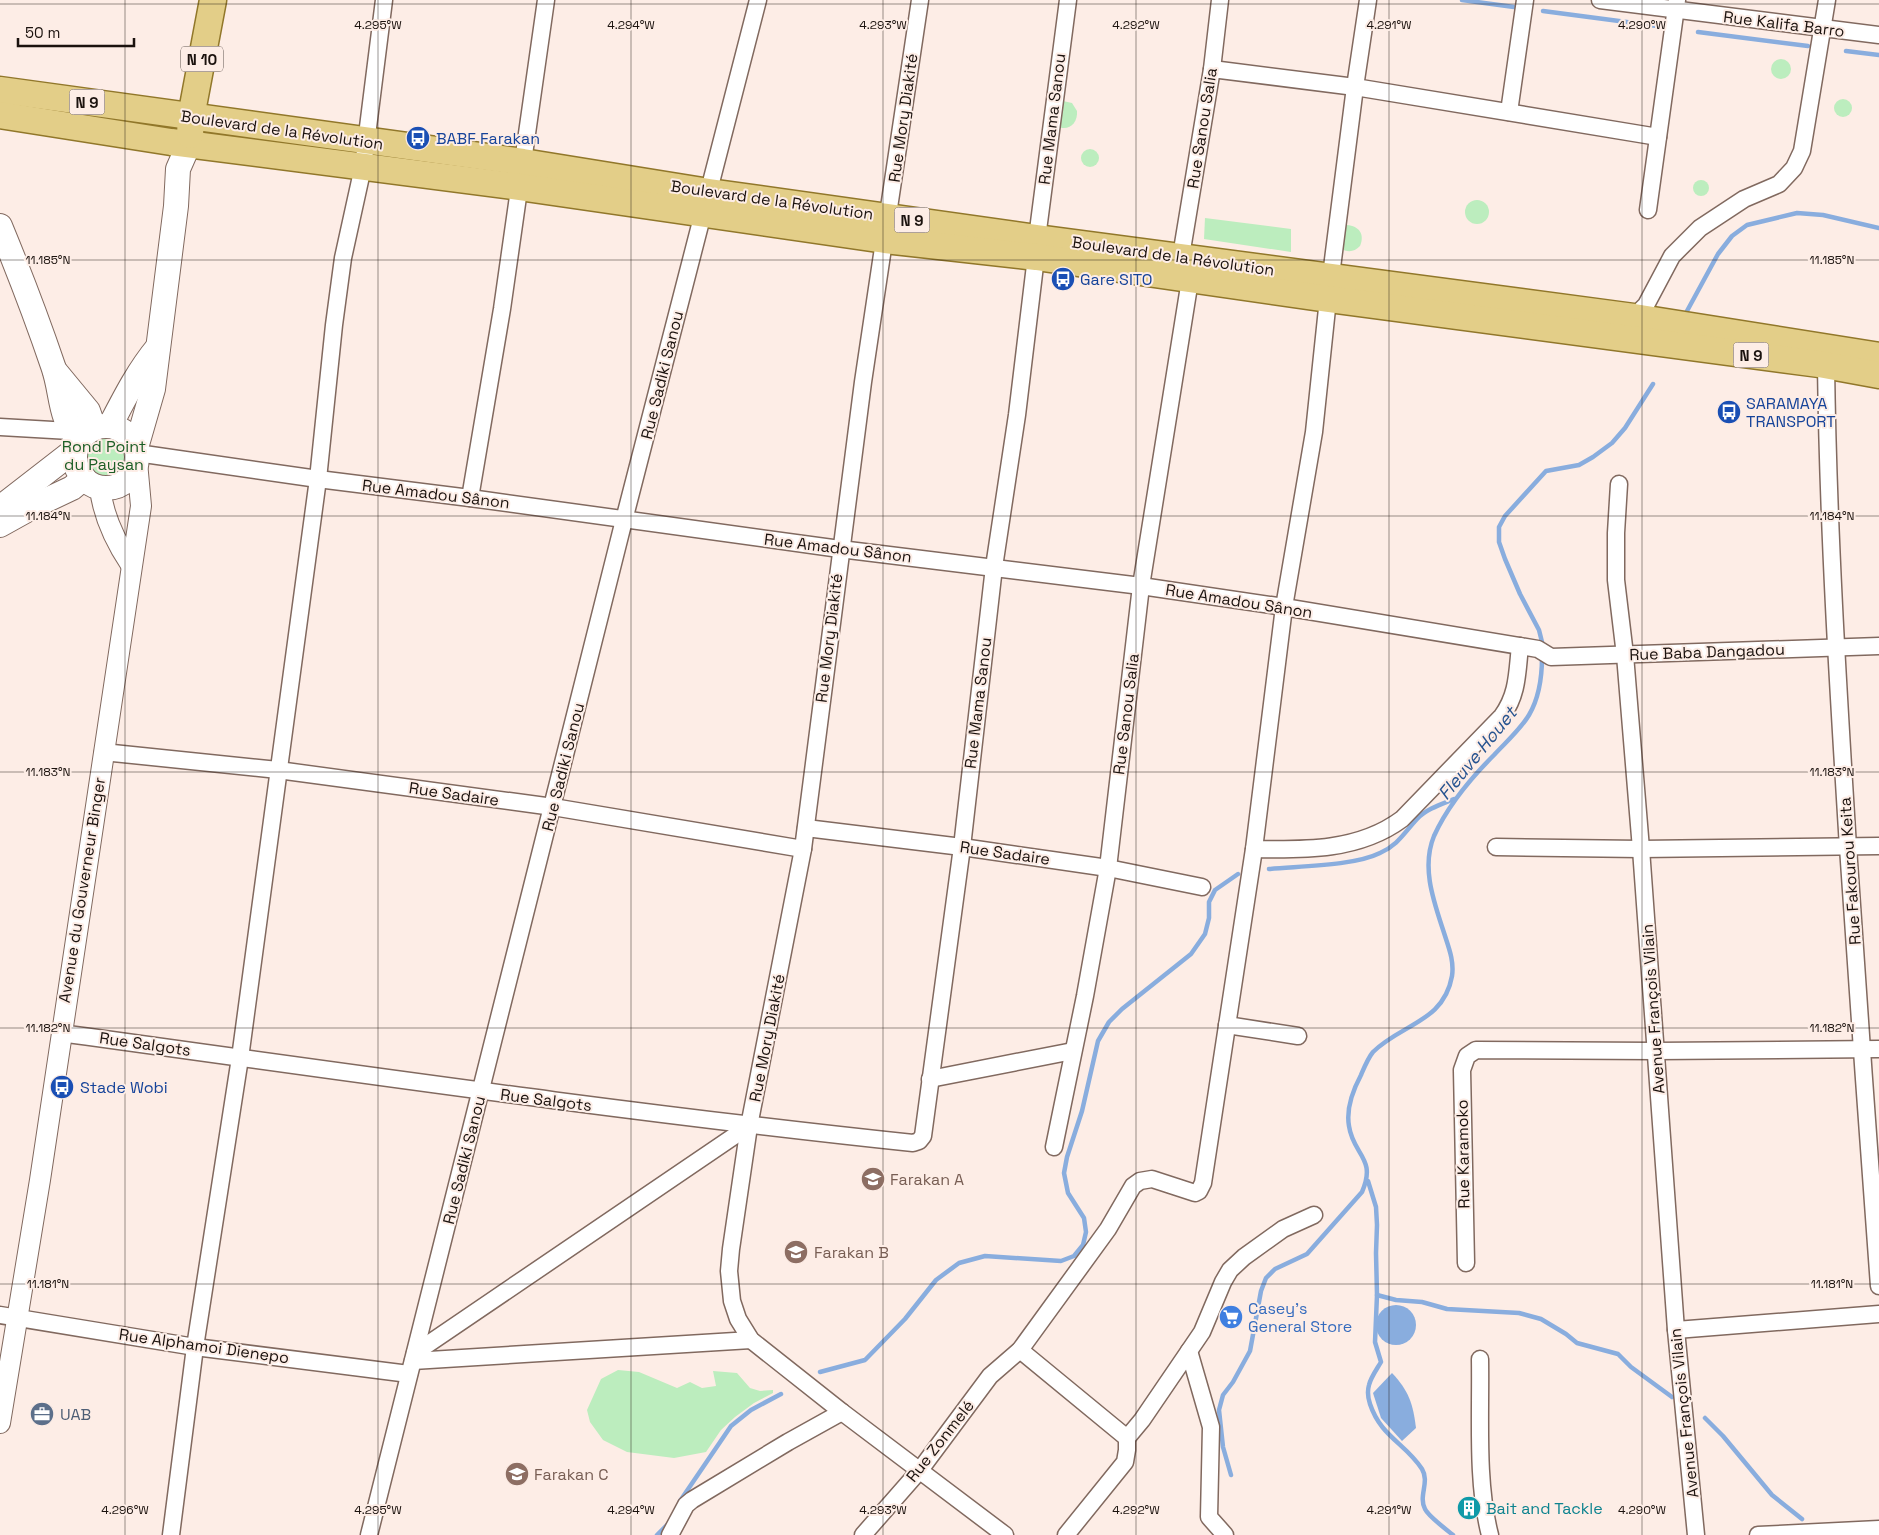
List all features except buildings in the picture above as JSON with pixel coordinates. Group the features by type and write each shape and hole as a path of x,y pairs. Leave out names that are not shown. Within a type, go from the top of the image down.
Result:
{"main road":[{"name":"N 10","path":"180,143 196,0"},
{"name":"N 10","path":"182,116 213,0"},
{"name":"Boulevard de la Révolution","path":"0,90 367,141 521,175 1036,248 1190,280 1329,289 1628,327"},
{"name":"Boulevard de la Révolution","path":"0,115 180,143 363,167 521,175"},
{"name":"Avenue du Gouverneur Binger","path":"137,454 153,389 159,346 180,143"},
{"path":"0,226 54,370 88,411 86,435 76,465 92,483"},
{"name":"Boulevard de la Révolution","path":"1036,248 1181,256 1329,289"},
{"name":"N 9","path":"1628,327 1879,356"},
{"name":"N 9","path":"1628,327 1879,375"},
{"path":"0,508 86,435 121,402 159,346"},
{"path":"0,525 72,488 92,483 114,487 127,481 136,470 137,454 124,431 86,435"}],"street":[{"path":"171,1535 195,1347 240,1058 318,479 343,258 363,167 384,0"},
{"path":"470,498 502,309 546,0"},
{"name":"Rue Sadiki Sanou","path":"369,1535 624,520 758,0"},
{"name":"Rue Mory Diakité","path":"751,1340 738,1319 732,1301 731,1249 750,1126 803,849 840,549 863,382 920,0"},
{"name":"Rue Mama Sanou","path":"913,1144 923,1136 962,847 994,567 1017,415 1036,248 1068,0"},
{"name":"Rue Sanou Salia","path":"1181,256 1212,69 1220,0"},
{"path":"1298,1036 1227,1025 1254,849 1284,607 1314,432 1329,289 1368,0"},
{"path":"1509,112 1525,0"},
{"name":"Rue Kalifa Barro","path":"1600,0 1676,5 1822,28 1879,34"},
{"path":"1628,327 1646,305 1672,256 1700,228 1744,199 1779,184 1794,168 1802,151 1827,0"},
{"path":"1648,210 1676,5"},
{"path":"1212,69 1355,87 1658,137"},
{"name":"Rue Sanou Salia","path":"1054,1147 1108,868 1141,586 1190,280"},
{"name":"Rue Fakourou Keita","path":"1826,365 1830,544 1861,1049 1879,1286"},
{"path":"0,427 86,435"},
{"name":"Rue Amadou Sânon","path":"137,454 840,549 1141,586 1284,607 1520,646 1544,653"},
{"name":"Avenue du Gouverneur Binger","path":"0,1423 9,1316 42,1170 141,506 137,454"},
{"path":"92,483 116,543 131,565"},
{"name":"Avenue François Vilain","path":"1619,484 1615,562 1618,604 1625,655 1642,849 1676,1330 1696,1535"},
{"path":"1254,849 1294,850 1330,847 1374,835 1390,828 1402,819 1510,706 1514,696 1520,646"},
{"name":"Rue Baba Dangadou","path":"1544,653 1625,655 1879,646"},
{"name":"Rue Sadaire","path":"103,752 278,770 553,807 803,849"},
{"name":"Rue Sadaire","path":"806,828 962,847 1108,868 1202,888"},
{"path":"1496,847 1642,849 1879,846"},
{"name":"Rue Zonmelé","path":"863,1535 920,1470 990,1376 1020,1350 1108,1229 1133,1186 1140,1181 1152,1179 1195,1193 1202,1188 1227,1025"},
{"name":"Rue Salgots","path":"61,1033 481,1091 750,1126 913,1144"},
{"path":"1656,1051 1879,1049"},
{"name":"Rue Karamoko","path":"1466,1263 1462,1070 1467,1056 1476,1050 1656,1051"},
{"path":"930,1080 1074,1051"},
{"path":"412,1363 750,1126"},
{"path":"1066,1535 1125,1462 1127,1438 1142,1420 1202,1332 1230,1270 1244,1257 1283,1229 1314,1215"},
{"path":"1676,1330 1879,1314"},
{"name":"Rue Alphamoi Dienepo","path":"9,1316 195,1347 412,1363 751,1340"},
{"path":"751,1340 842,1412 1005,1535"},
{"path":"1020,1350 1127,1438"},
{"path":"1189,1351 1211,1427 1210,1517 1225,1535"},
{"path":"1480,1359 1482,1494 1490,1535"},
{"path":"670,1535 686,1505 692,1500 842,1412"},
{"path":"1758,1535 1879,1529"}],"green space":[{"path":"1781,59 1788,62 1791,69 1788,76 1781,79 1774,76 1771,69 1774,62"},
{"path":"1843,99 1849,102 1852,108 1849,114 1843,117 1837,114 1834,108 1837,102"},
{"path":"1063,101 1072,103 1077,111 1077,116 1071,126 1060,128 1056,126"},
{"path":"1090,149 1096,152 1099,158 1096,164 1090,167 1084,164 1081,158 1084,152"},
{"path":"1698,180 1704,180 1709,185 1707,194 1698,196 1693,191 1693,185"},
{"path":"1477,200 1486,203 1489,212 1486,221 1477,224 1468,221 1465,212 1468,203"},
{"path":"1205,218 1291,229 1291,252 1204,239"},
{"path":"1347,225 1358,229 1362,238 1360,246 1351,251 1340,248 1343,227"},
{"name":"Rond Point du Paysan","path":"111,432 122,440 127,449 128,459 118,475 109,479 100,479 86,471 80,457 86,438"},
{"path":"618,1370 639,1372 677,1388 690,1382 702,1388 716,1386 713,1371 737,1373 750,1388 760,1391 773,1390 773,1393 754,1403 735,1417 721,1430 706,1452 674,1458 627,1452 603,1440 590,1422 587,1410 601,1379"}],"water":[{"path":"1392,1305 1400,1305 1407,1308 1413,1314 1416,1325 1413,1336 1407,1342 1400,1345 1392,1345 1385,1342 1379,1336 1376,1329 1376,1321 1379,1314 1385,1308"},
{"path":"1392,1373 1406,1392 1412,1405 1415,1419 1416,1428 1402,1441 1381,1418 1373,1393"}],"waterway":[{"path":"1462,0 1514,7"},
{"path":"1543,11 1657,26"},
{"path":"1698,32 1808,46"},
{"path":"1846,51 1879,55"},
{"name":"Fleuve Houet","path":"1687,311 1718,254 1732,236 1747,225 1797,213 1823,215 1879,228"},
{"name":"Fleuve Houet","path":"1543,646 1539,630 1520,594 1505,559 1499,542 1499,527 1505,516 1546,471 1579,465 1612,443 1625,428 1653,384"},
{"name":"Fleuve Houet","path":"1231,1475 1223,1447 1219,1410 1223,1395 1233,1382 1250,1351 1261,1291 1266,1278 1275,1269 1307,1254 1362,1192 1366,1181 1366,1164 1351,1136 1348,1120 1349,1106 1355,1087 1373,1052 1431,1013 1447,991 1452,976 1449,948 1434,901 1429,875 1430,849 1434,836 1460,793 1476,773 1517,731 1529,715 1539,687 1542,657"},
{"path":"1269,869 1356,861 1380,853 1392,846 1425,812 1454,799"},
{"path":"820,1372 865,1360 905,1319 936,1280 959,1263 985,1256 1061,1261 1074,1256 1083,1245 1086,1232 1084,1218 1068,1193 1064,1173 1067,1157 1082,1111 1098,1041 1109,1022 1122,1009 1191,954 1205,934 1209,918 1209,902 1215,890 1238,874"},
{"path":"1368,1181 1376,1207 1377,1295 1375,1342 1381,1362 1370,1382 1368,1390 1370,1404 1380,1424 1422,1469 1425,1479 1423,1499 1425,1509 1453,1535"},
{"path":"1377,1295 1396,1300 1422,1302 1447,1309 1519,1313 1541,1319 1577,1343 1618,1354 1631,1367 1672,1397"},
{"path":"680,1501 731,1426 751,1410 781,1394"},
{"path":"1705,1418 1723,1436 1772,1495 1802,1519"},
{"path":"657,1535 668,1524"}],"place":[{"name":"BABF Farakan","path":"418,138"},
{"name":"Gare SITO","path":"1063,279"},
{"name":"SARAMAYA TRANSPORT","path":"1729,412"},
{"name":"Stade Wobi","path":"62,1087"},
{"name":"Farakan A","path":"873,1179"},
{"name":"Farakan B","path":"796,1252"},
{"name":"Casey's General Store","path":"1231,1317"},
{"name":"UAB","path":"42,1414"},
{"name":"Farakan C","path":"517,1474"},
{"name":"Bait and Tackle","path":"1469,1508"}]}
